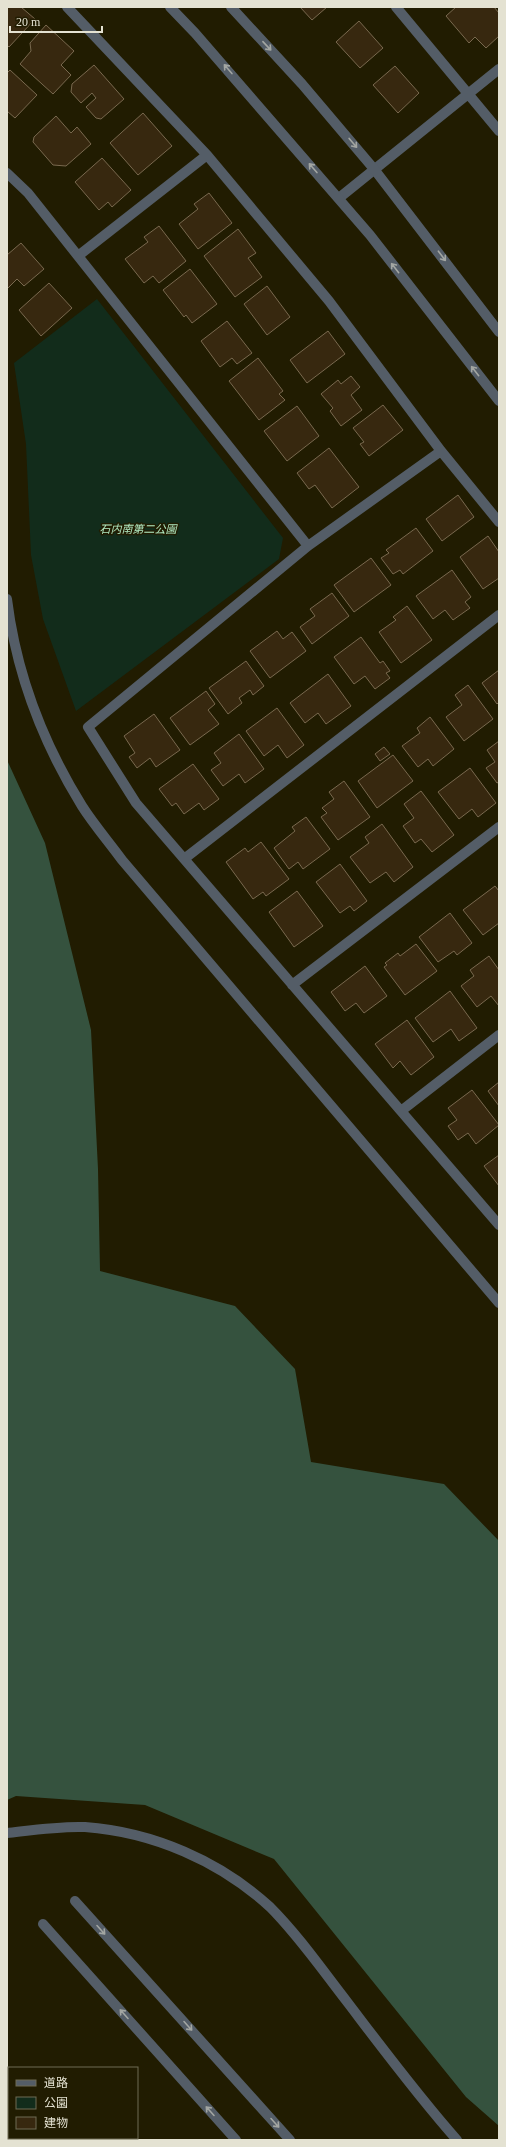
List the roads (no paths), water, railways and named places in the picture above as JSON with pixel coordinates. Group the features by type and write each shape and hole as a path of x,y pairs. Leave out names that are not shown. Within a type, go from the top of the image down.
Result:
{"street":[{"path":"67,7 207,155 329,302 441,451 499,522"},
{"path":"170,7 200,38 370,235 499,401"},
{"path":"231,7 302,84 374,169 499,332"},
{"path":"396,7 469,93 499,131"},
{"path":"339,198 499,69"},
{"path":"78,256 207,155"},
{"path":"7,173 28,193 308,546"},
{"path":"441,451 308,546 88,727 136,804 499,1225"},
{"path":"7,599 10,624 26,688 50,749 82,807 127,866 499,1304"},
{"path":"184,859 499,615"},
{"path":"292,985 499,827"},
{"path":"401,1111 499,1035"},
{"path":"7,1833 44,1828 85,1827 129,1833 172,1846 206,1861 238,1881 270,1908 300,1941 421,2099 456,2140"},
{"path":"75,1901 290,2140"},
{"path":"43,1924 236,2140"}],"park label":[{"name":"石内南第二公園","path":"138,529"}]}
